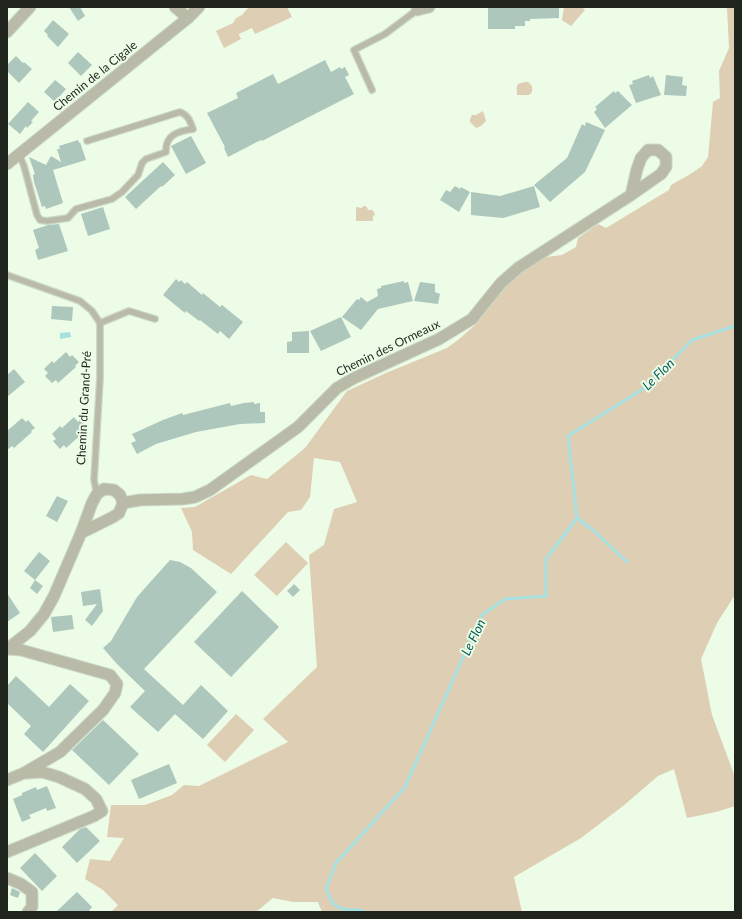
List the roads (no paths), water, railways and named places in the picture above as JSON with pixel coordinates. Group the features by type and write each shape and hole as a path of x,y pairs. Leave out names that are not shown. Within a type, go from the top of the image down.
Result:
{"street":[{"path":"7,32 30,7"},
{"path":"175,7 188,18"},
{"name":"Chemin de la Cigale","path":"7,164 188,18 199,7"},
{"path":"417,10 430,7"},
{"name":"Chemin des Ormeaux","path":"123,503 140,500 183,499 195,497 210,490 282,440 298,427 337,388 354,378 439,340 472,319 502,283 518,268 631,195"},
{"path":"7,649 30,631 44,614 54,596 97,494 104,489 114,490 120,495 123,503 119,512 113,517 81,534"},
{"path":"7,649 20,650 110,675 117,684 115,693 103,710 60,752 24,773 7,780"},
{"path":"7,852 94,816 102,811 96,799 85,789 59,777 42,772 24,773"},
{"path":"7,878 21,884 32,892 32,907 28,912"}],"lane":[{"path":"372,90 354,50 386,34 417,10"},
{"path":"19,154 24,166 37,215 40,220 47,221 68,218 76,209 112,199 122,192 138,175 142,163 146,159 166,152 165,147 171,136 180,131 193,129 190,121 180,112 87,141"},
{"path":"7,275 80,301 92,311 100,323 129,311 155,319"},
{"name":"Chemin du Grand-Pré","path":"97,494 94,480 100,378 100,323"}],"water":[{"path":"70,332 71,337 60,339 60,333"}],"waterway":[{"name":"Le Flon","path":"365,912 360,910 342,909 332,902 326,888 336,863 405,787 482,615 505,599 546,596 546,559 577,518 568,436 646,387 692,340 735,326"},
{"path":"577,518 593,530 627,562"}]}
